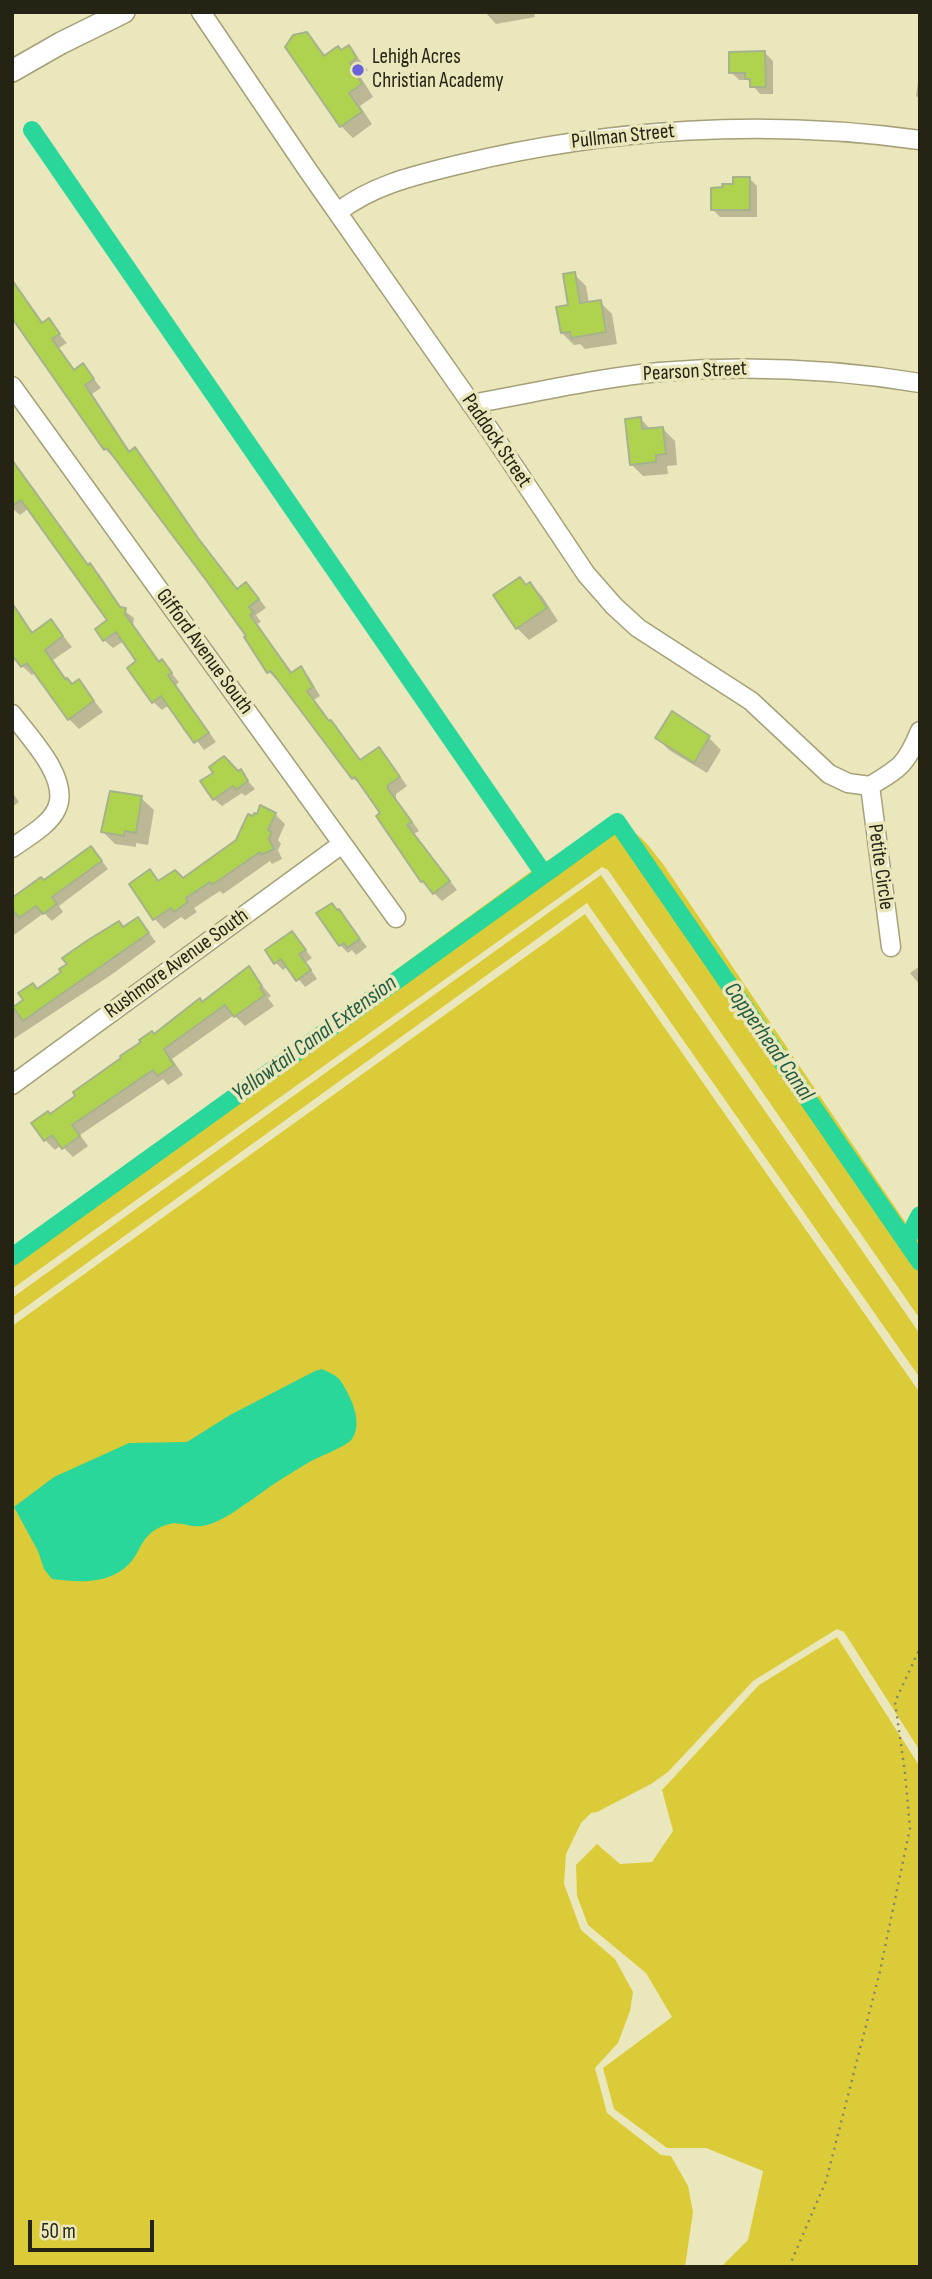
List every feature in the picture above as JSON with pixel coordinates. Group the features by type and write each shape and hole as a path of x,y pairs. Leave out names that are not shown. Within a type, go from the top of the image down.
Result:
{"street":[{"path":"12,71 124,12"},
{"name":"Paddock Street","path":"201,12 586,574 614,606 656,641 751,701 829,774 848,783 870,786"},
{"name":"Pullman Street","path":"338,212 357,198 410,177 505,153 621,135 709,129 786,128 920,140"},
{"name":"Pearson Street","path":"471,404 630,376 729,368 844,372 920,383"},
{"name":"Gifford Avenue South","path":"12,386 396,918"},
{"path":"12,714 54,771 60,791 57,809 43,825 12,848"},
{"path":"870,786 900,767 911,753 920,731"},
{"name":"Petite Circle","path":"870,786 891,947"},
{"name":"Rushmore Avenue South","path":"12,1085 342,844"}],"path":[{"path":"789,2267 826,2181 880,1971 910,1828 895,1702 920,1648"}],"shaded area":[{"path":"603,827 624,829 639,836 663,864 920,1244 920,1319 608,870 602,867 12,1289 12,1250 537,867"},
{"path":"601,875 920,1334 920,1378 587,903 12,1317 12,1298"},
{"path":"585,914 920,1393 920,1751 844,1632 837,1629 753,1681 668,1772 651,1784 591,1813 581,1823 566,1854 564,1884 581,1930 615,1959 633,1992 630,2011 618,2043 595,2068 607,2113 661,2155 671,2156 688,2186 693,2212 685,2267 12,2267 12,1326"},
{"path":"322,1369 340,1380 351,1401 357,1425 349,1442 311,1461 220,1520 201,1526 171,1523 160,1527 145,1539 129,1563 110,1576 88,1581 52,1579 44,1569 38,1551 14,1507 54,1477 129,1443 187,1442 230,1415"},
{"path":"837,1637 920,1767 920,2267 721,2267 748,2240 763,2171 706,2148 667,2148 614,2109 603,2068 672,2017 646,1973 588,1925 577,1896 576,1865 597,1844 620,1864 652,1862 673,1831 662,1790 759,1685"}],"building":[{"path":"307,32 324,56 338,46 341,50 349,45 357,58 350,63 362,84 349,93 362,112 340,127 285,47 293,35"},
{"path":"765,51 766,87 750,87 750,79 745,79 745,73 729,73 729,52"},
{"path":"733,177 750,177 750,210 711,210 711,188 733,184"},
{"path":"575,272 580,303 601,300 606,332 571,338 570,332 561,333 556,307 568,305 563,274"},
{"path":"12,280 42,323 49,318 60,334 52,339 74,370 83,363 94,379 85,385 129,452 135,447 237,589 246,582 259,599 249,607 254,613 250,615 291,673 301,666 313,687 307,691 360,760 379,747 400,777 388,785 388,789 412,822 407,825 450,881 433,894 423,881 421,882 376,816 380,813 355,777 352,779 271,671 267,673 244,637 246,636 206,580 107,448 104,450 12,318"},
{"path":"641,417 642,429 663,427 666,454 656,455 656,462 630,465 625,419"},
{"path":"12,460 120,607 126,608 125,614 159,662 162,659 172,673 168,675 209,733 194,743 161,696 152,703 127,668 136,661 116,632 103,641 95,629 107,620 21,500 12,506"},
{"path":"520,577 526,585 530,582 547,608 516,629 493,595"},
{"path":"12,603 32,633 51,619 63,636 45,650 65,679 72,684 79,679 94,701 68,720 27,663 21,667 12,655"},
{"path":"672,711 710,736 694,763 655,738"},
{"path":"224,756 238,771 241,769 248,781 236,790 233,786 213,800 200,781 213,773 209,767"},
{"path":"110,791 142,796 136,833 125,831 124,836 101,832"},
{"path":"260,805 276,813 268,830 272,832 269,839 274,849 261,855 260,852 212,885 210,882 186,898 188,902 174,912 171,908 153,920 129,884 150,869 158,881 175,870 183,878 236,840 248,814 257,814"},
{"path":"91,846 102,861 52,897 57,904 43,914 36,906 19,918 12,909 12,898 41,877 44,880"},
{"path":"332,903 360,939 347,948 344,943 339,946 316,913"},
{"path":"138,917 149,933 23,1021 13,1007 23,1000 18,993 33,983 37,989 61,972 59,969 67,964 62,958 88,940 119,921 123,927"},
{"path":"292,931 306,950 299,954 311,970 296,981 281,959 274,964 265,950"},
{"path":"249,966 265,995 234,1017 225,1005 164,1049 174,1065 157,1076 153,1070 72,1125 80,1136 62,1149 52,1135 44,1141 31,1123 48,1111 50,1114 75,1096 73,1092 121,1058 120,1056 141,1042 139,1040 152,1031 154,1034 200,998 202,1002"}],"waterway":[{"path":"32,130 544,874"},
{"name":"Yellowtail Canal Extension","path":"12,1257 617,822 920,1262"},
{"path":"906,1242 920,1215"}],"place":[{"name":"Lehigh Acres Christian Academy","path":"358,70"}],"water label":[{"name":"Copperhead Canal","path":"768,1042"}]}
